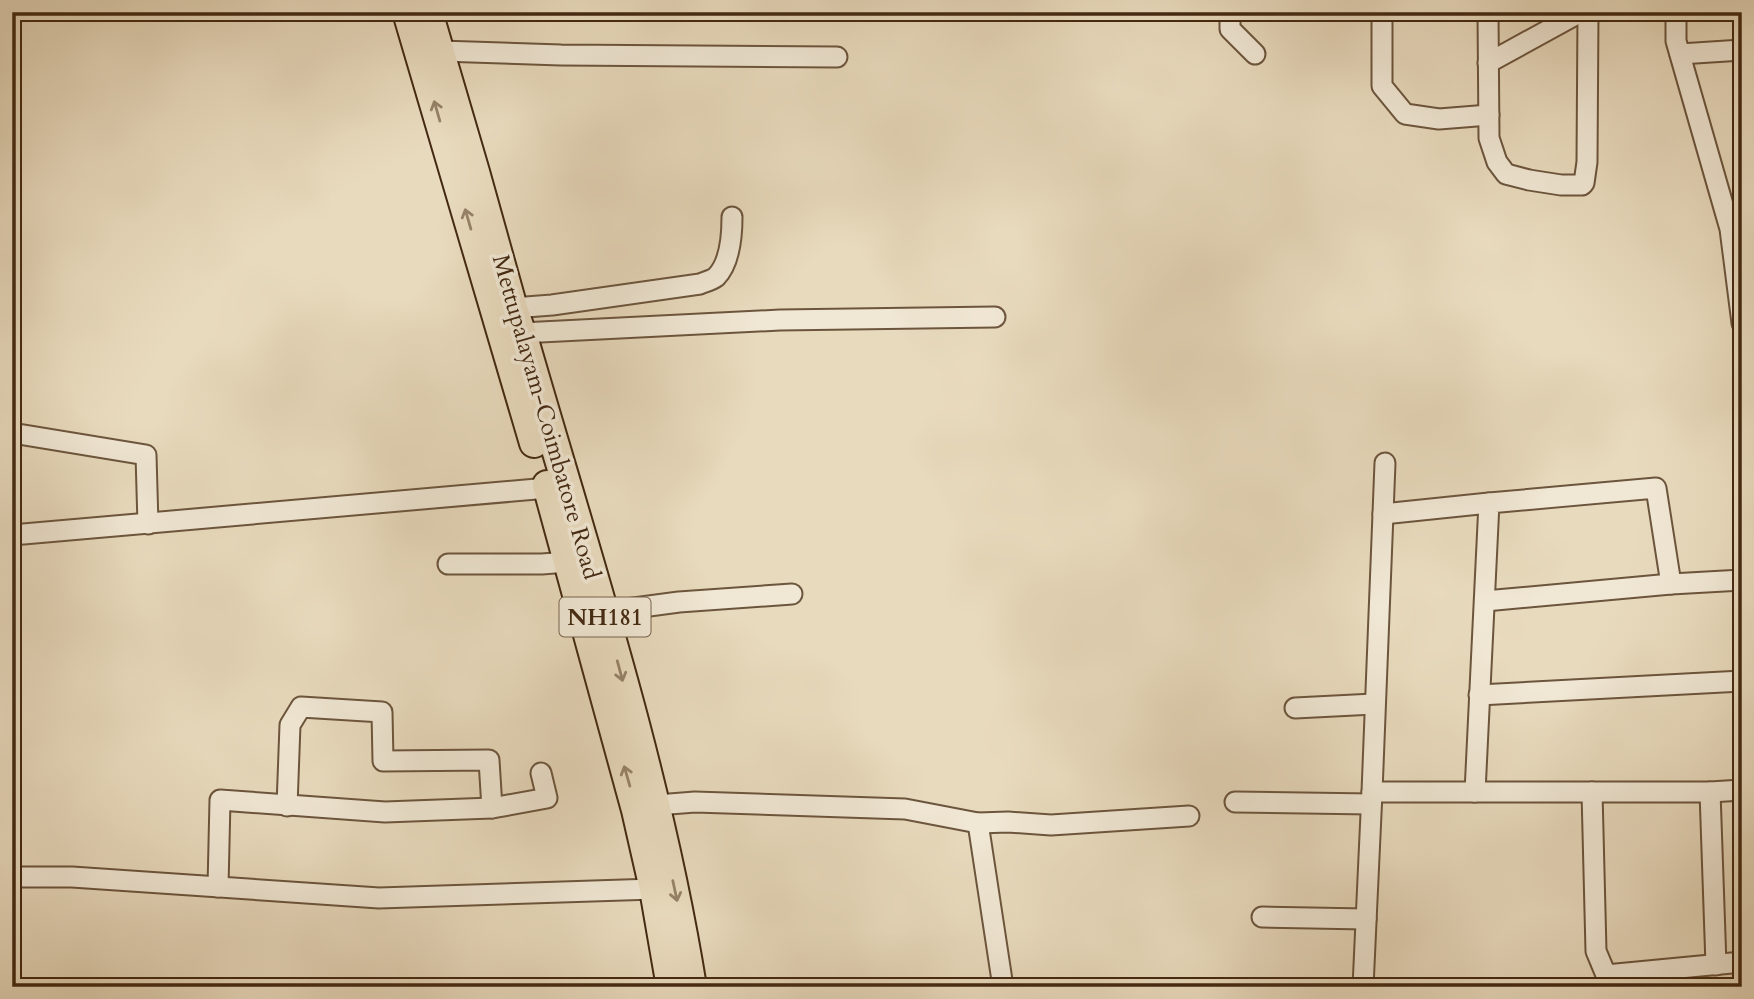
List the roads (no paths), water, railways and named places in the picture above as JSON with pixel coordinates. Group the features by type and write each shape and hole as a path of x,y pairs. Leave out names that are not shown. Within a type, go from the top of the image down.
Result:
{"highway":[{"name":"NH181","path":"407,12 465,174"},
{"name":"Mettupalayam-Coimbatore Road","path":"428,12 440,51 465,174 489,257 604,612 647,808 683,931 692,987"},
{"name":"NH181","path":"512,327 567,562 647,808 654,889 671,987"}],"street":[{"path":"1230,12 1230,29 1255,54"},
{"path":"1382,12 1382,86 1405,114 1439,119 1489,115"},
{"path":"1488,12 1489,138 1497,162 1506,174 1561,185 1582,185 1587,162 1588,12"},
{"path":"1488,63 1581,12"},
{"path":"1676,12 1676,41 1730,229 1742,323"},
{"path":"1680,54 1742,50"},
{"path":"440,51 561,55 837,57"},
{"path":"512,327 577,302 700,284 715,278 723,266 731,242 732,217"},
{"path":"512,327 995,317"},
{"path":"12,433 146,455 148,524"},
{"path":"1363,987 1385,463"},
{"path":"12,535 548,488"},
{"path":"1383,514 1656,488 1671,584"},
{"path":"1475,792 1489,503"},
{"path":"448,564 567,562"},
{"path":"1485,601 1742,580"},
{"path":"604,612 678,602 792,594"},
{"path":"1479,695 1742,681"},
{"path":"1295,708 1374,704"},
{"path":"287,806 290,726 302,707 382,712 383,761 489,760 492,808"},
{"path":"218,887 220,800 385,812 492,808 547,798 541,773"},
{"path":"1235,802 1475,792 1742,790"},
{"path":"1592,792 1596,951 1606,975 1742,962"},
{"path":"1710,792 1716,965"},
{"path":"647,808 695,802 905,810 978,823 1051,825 1189,816"},
{"path":"978,823 1003,987"},
{"path":"12,877 72,877 379,898 654,889"},
{"path":"1262,918 1366,919"}]}
